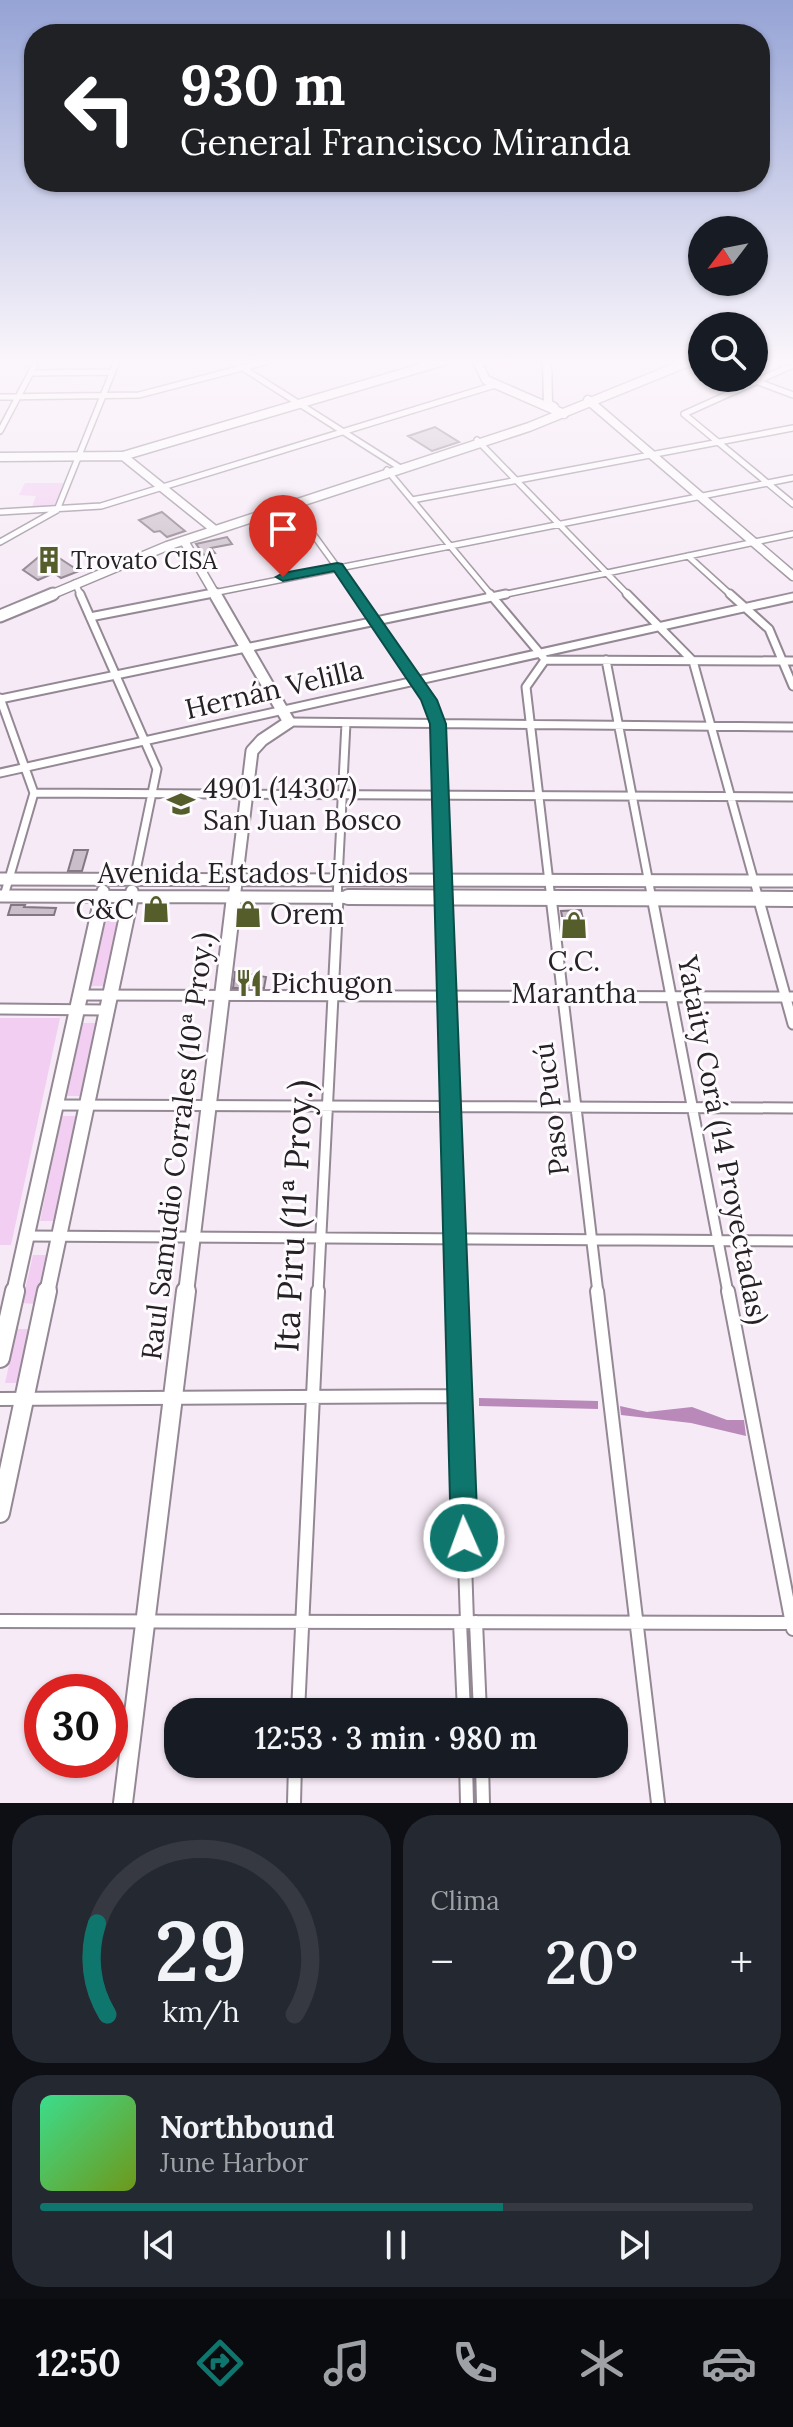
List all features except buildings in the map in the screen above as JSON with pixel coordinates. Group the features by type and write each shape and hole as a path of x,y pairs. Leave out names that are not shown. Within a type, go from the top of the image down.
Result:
{"street":[{"path":"0,542 57,510 83,445"},
{"path":"0,457 123,456 159,445"},
{"path":"0,512 101,506 302,445"},
{"path":"365,445 400,467"},
{"path":"0,609 100,567 468,445"},
{"path":"481,445 693,661 789,997 793,1024"},
{"path":"641,445 793,576"},
{"path":"412,500 705,445"},
{"path":"719,445 793,504"},
{"path":"123,456 213,528"},
{"path":"388,471 543,657 793,661"},
{"path":"90,617 793,478"},
{"path":"291,504 377,621 429,700 438,724 468,1622 465,1698"},
{"path":"0,616 213,528"},
{"path":"2,896 4,879 34,793 0,699 793,534"},
{"path":"184,541 289,722 793,727"},
{"path":"688,556 769,629 793,686"},
{"path":"0,1513 157,769 75,583"},
{"name":"Hernán Velilla","path":"0,773 415,680 543,657 793,597"},
{"name":"Paso Pucú","path":"543,657 526,687 658,1803"},
{"name":"Yataity Corá (14 Proyectadas)","path":"606,660 793,1625"},
{"name":"Raul Samudio Corrales (10ª Proy.)","path":"123,1803 246,796 254,747 289,722"},
{"name":"Ita Piru (11ª Proy.)","path":"299,1698 346,723"},
{"path":"34,793 793,797"},
{"name":"Avenida Estados Unidos","path":"4,879 793,881"},
{"path":"0,1358 5,1315 27,1236 105,880"},
{"name":"Avenida Estados Unidos","path":"2,896 793,899"},
{"path":"80,995 789,997"},
{"path":"0,1009 106,1010"},
{"path":"56,1105 793,1108"},
{"path":"27,1236 793,1241"},
{"path":"0,1399 460,1396"},
{"path":"0,1621 793,1625"},
{"path":"468,1622 478,1698"},
{"path":"294,1803 295,1778"},
{"path":"466,1778 467,1803"},
{"path":"482,1778 483,1803"}],"shaded area":[{"path":"25,483 64,483 54,506 32,507 36,496 19,495"},
{"path":"108,910 120,910 104,986 91,986"},
{"path":"0,1018 60,1018 11,1245 0,1245"},
{"path":"83,1023 96,1023 80,1096 67,1096"},
{"path":"62,1116 76,1116 54,1221 40,1221"},
{"path":"33,1255 46,1255 35,1304 22,1303"},
{"path":"17,1329 30,1329 18,1383 5,1383"},
{"path":"479,1398 598,1401 598,1409 479,1406"},
{"path":"620,1406 647,1412 692,1407 727,1420 744,1420 746,1436 691,1423 621,1415"}],"place":[{"name":"Trovato CISA","path":"49,560"},
{"name":"4901 (14307) San Juan Bosco","path":"181,804"},
{"name":"C&C","path":"156,909"},
{"name":"Orem","path":"248,914"},
{"name":"C.C. Marantha","path":"574,925"},
{"name":"Pichugon","path":"249,983"}],"route":[{"path":"283,577 337,567 429,700 438,724 464,1538"}]}
